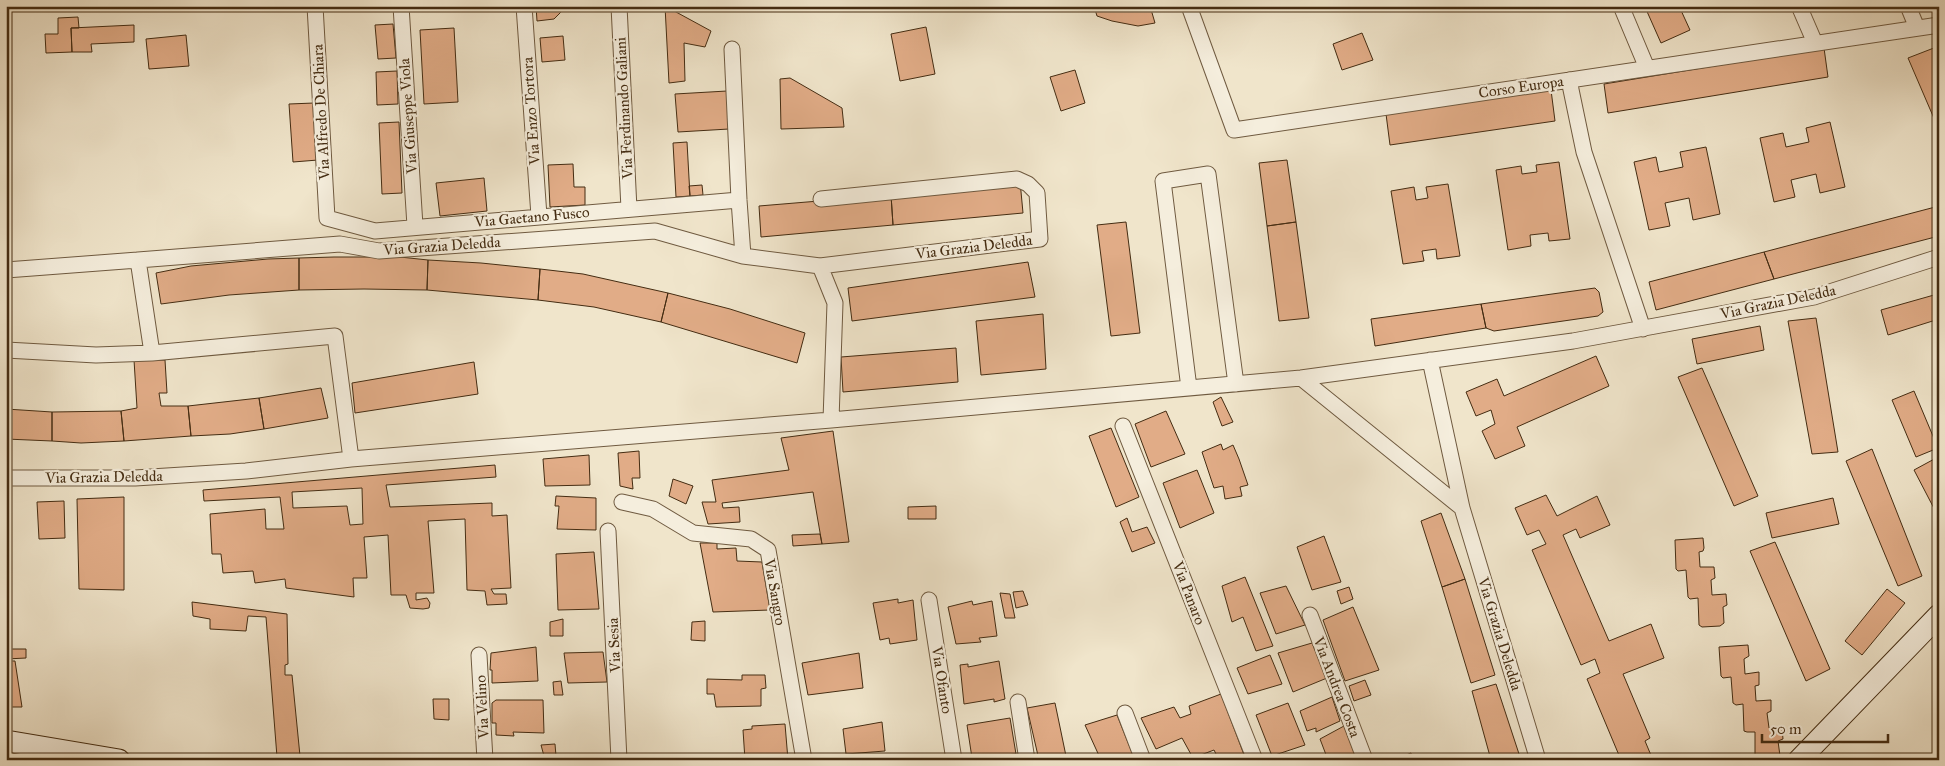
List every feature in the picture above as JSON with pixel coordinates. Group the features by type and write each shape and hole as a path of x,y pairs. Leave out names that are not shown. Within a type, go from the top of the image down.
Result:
{"street":[{"name":"Via Alfredo De Chiara","path":"315,6 327,218"},
{"name":"Via Giuseppe Viola","path":"401,6 415,226"},
{"name":"Via Enzo Tortora","path":"524,6 538,216"},
{"name":"Via Ferdinando Galiani","path":"619,6 629,209"},
{"name":"Corso Europa","path":"1189,6 1234,130 1939,25"},
{"path":"1621,6 1647,68"},
{"path":"1799,6 1815,44"},
{"path":"1908,6 1918,28"},
{"path":"732,49 743,256"},
{"path":"1569,80 1584,152 1643,329"},
{"path":"1189,388 1163,181 1208,174 1236,384"},
{"name":"Via Grazia Deledda","path":"6,270 340,244 379,251 655,231 743,256 820,266 1040,238 1037,193 1028,184 1017,179 821,200"},
{"name":"Via Gaetano Fusco","path":"327,218 374,231 415,226 739,200"},
{"name":"Via Grazia Deledda","path":"6,478 135,478 246,471 351,459 831,420 1300,378 1573,342 1814,297 1939,257"},
{"path":"138,260 152,353"},
{"path":"820,266 835,303 831,420"},
{"path":"6,350 96,355 152,353 335,336 351,459"},
{"name":"Via Grazia Deledda","path":"1430,360 1462,508 1538,760"},
{"path":"1300,378 1462,508"},
{"name":"Via Panaro","path":"1124,426 1255,760"},
{"name":"Via Sangro","path":"622,502 653,509 693,533 751,539 768,550 804,760"},
{"name":"Via Sesia","path":"608,531 619,760"},
{"name":"Via Ofanto","path":"930,600 954,760"},
{"name":"Via Andrea Costa","path":"1310,615 1365,760"},
{"path":"1799,760 1939,615"},
{"name":"Via Velino","path":"479,655 485,760"},
{"path":"1018,702 1027,760"},
{"path":"1125,713 1143,760"},
{"path":"6,741 119,760"}],"building":[{"path":"536,6 564,6 565,8 554,19 537,21"},
{"path":"665,6 711,31 705,47 684,43 685,81 669,83"},
{"path":"1094,6 1150,6 1155,23 1138,26 1112,21 1097,16"},
{"path":"1679,6 1690,30 1661,43 1645,7"},
{"path":"78,17 79,28 71,28 72,52 46,53 45,34 58,34 58,18"},
{"path":"393,24 396,58 378,59 375,25"},
{"path":"134,25 134,42 91,44 92,52 72,52 71,28"},
{"path":"926,27 935,74 900,81 891,34"},
{"path":"454,28 458,102 424,104 420,30"},
{"path":"1362,33 1373,60 1342,70 1333,44"},
{"path":"186,35 189,66 149,69 146,39"},
{"path":"563,36 565,60 542,62 540,38"},
{"path":"1939,46 1939,130 1908,58"},
{"path":"1824,48 1828,77 1608,113 1604,84"},
{"path":"1075,70 1085,103 1061,111 1050,77"},
{"path":"397,71 398,104 377,105 376,72"},
{"path":"790,78 842,108 844,127 781,129 780,79"},
{"path":"1551,90 1555,121 1390,145 1386,114"},
{"path":"727,91 729,129 678,132 675,94"},
{"path":"314,103 318,160 293,162 289,104"},
{"path":"399,122 402,193 382,194 379,123"},
{"path":"1830,122 1845,187 1820,193 1816,174 1791,180 1795,197 1774,202 1760,138 1783,133 1786,147 1809,142 1806,128"},
{"path":"687,142 690,196 676,197 673,143"},
{"path":"1706,147 1720,214 1693,220 1689,198 1665,203 1670,226 1649,230 1634,162 1656,157 1659,172 1683,167 1680,152"},
{"path":"1287,160 1296,222 1267,226 1259,163"},
{"path":"1559,162 1570,239 1549,241 1548,233 1530,235 1531,246 1508,250 1496,170 1521,166 1522,174 1537,172 1536,165"},
{"path":"573,164 574,187 585,187 585,205 550,207 548,165"},
{"path":"484,178 487,211 440,216 436,183"},
{"path":"1020,181 1023,213 893,225 891,195"},
{"path":"1448,184 1460,256 1437,259 1436,249 1422,251 1424,261 1403,264 1391,191 1414,187 1416,200 1428,198 1426,187"},
{"path":"702,185 703,195 690,196 689,186"},
{"path":"891,195 893,225 761,237 759,206"},
{"path":"1939,206 1939,236 1774,279 1764,252"},
{"path":"1126,222 1140,333 1111,336 1097,225"},
{"path":"1296,222 1309,318 1279,321 1267,226"},
{"path":"1764,252 1774,279 1656,310 1649,282"},
{"path":"400,257 428,260 427,290 299,290 299,258"},
{"path":"299,258 299,290 229,295 161,304 156,273 191,266"},
{"path":"428,260 540,269 538,300 427,290"},
{"path":"1028,262 1035,297 852,321 848,288"},
{"path":"540,269 583,274 668,293 661,322 594,307 538,300"},
{"path":"1595,288 1599,292 1603,312 1598,316 1494,331 1486,328 1481,304"},
{"path":"668,293 730,309 805,333 797,363 661,322"},
{"path":"1934,295 1939,306 1939,319 1888,335 1881,310"},
{"path":"1481,304 1486,328 1375,346 1371,319"},
{"path":"1043,314 1046,369 981,375 976,321"},
{"path":"1816,318 1838,452 1812,454 1788,321"},
{"path":"1760,326 1764,350 1697,364 1692,339"},
{"path":"956,348 958,382 843,392 841,357"},
{"path":"1596,356 1609,386 1517,427 1525,446 1495,459 1482,431 1495,424 1491,410 1476,416 1466,392 1497,379 1504,396"},
{"path":"134,360 165,360 167,393 159,393 161,406 188,406 191,436 124,441 121,411 137,408"},
{"path":"474,362 478,394 355,413 352,383"},
{"path":"1702,368 1758,496 1734,506 1678,377"},
{"path":"321,388 328,418 264,429 259,398"},
{"path":"1914,391 1938,448 1916,457 1892,400"},
{"path":"1221,397 1233,422 1222,426 1213,402"},
{"path":"259,398 264,429 230,434 191,436 188,406"},
{"path":"6,409 52,412 52,441 6,439"},
{"path":"121,411 124,441 81,443 52,441 52,412"},
{"path":"1166,411 1185,454 1151,467 1135,424"},
{"path":"1111,428 1139,497 1116,507 1089,436"},
{"path":"833,431 849,542 822,544 813,492 722,503 723,508 739,507 740,522 708,524 702,502 716,502 712,480 789,470 781,438"},
{"path":"1221,444 1223,450 1233,445 1239,459 1248,485 1240,487 1242,496 1225,499 1223,486 1214,488 1202,452"},
{"path":"1872,449 1922,576 1898,586 1846,461"},
{"path":"639,451 640,478 632,478 633,489 620,486 618,453"},
{"path":"589,455 590,485 545,486 543,459"},
{"path":"1938,457 1939,460 1939,518 1914,470"},
{"path":"495,465 496,477 386,485 390,507 492,503 492,516 507,515 511,588 491,589 494,594 506,594 507,604 487,605 485,591 467,590 465,519 428,521 434,593 416,593 416,600 427,598 430,603 429,608 410,608 406,595 391,595 388,535 364,537 367,578 353,578 354,597 286,588 285,579 255,583 253,571 223,573 221,554 212,554 210,514 265,509 266,529 284,529 280,497 204,501 203,490","holes":["362,488 363,524 350,525 347,506 293,508 292,492"]},
{"path":"1197,470 1214,513 1180,528 1163,483"},
{"path":"673,479 693,486 686,504 669,496"},
{"path":"1546,495 1557,516 1597,496 1610,525 1580,538 1576,529 1563,535 1609,641 1651,624 1664,658 1623,674 1650,738 1645,741 1653,760 1621,760 1587,679 1600,673 1595,659 1581,665 1532,550 1546,544 1539,530 1527,535 1515,508"},
{"path":"556,496 596,498 596,530 557,529 559,506 555,506"},
{"path":"124,497 124,590 79,589 77,499"},
{"path":"1833,498 1839,524 1772,538 1766,513"},
{"path":"64,501 65,538 39,539 37,502"},
{"path":"936,506 936,519 908,519 908,507"},
{"path":"1441,513 1465,579 1442,587 1421,521"},
{"path":"1127,518 1132,532 1147,527 1155,543 1132,552 1120,522"},
{"path":"820,534 822,544 793,546 792,535"},
{"path":"1324,536 1341,582 1312,590 1297,547"},
{"path":"1703,538 1704,548 1703,551 1699,552 1700,567 1714,567 1715,578 1711,580 1712,595 1726,594 1727,605 1723,607 1724,623 1720,626 1702,627 1699,625 1698,598 1690,599 1688,597 1686,570 1678,571 1676,569 1675,540"},
{"path":"1775,542 1830,669 1806,681 1750,551"},
{"path":"700,543 717,543 717,549 736,548 737,561 762,562 770,610 713,612"},
{"path":"594,552 599,609 558,610 556,554"},
{"path":"1245,577 1273,646 1256,651 1243,617 1232,622 1222,586"},
{"path":"1465,579 1495,675 1471,683 1442,587"},
{"path":"1286,586 1305,625 1276,634 1260,593"},
{"path":"1349,587 1353,599 1341,604 1337,591"},
{"path":"1887,589 1905,603 1862,655 1845,641"},
{"path":"1023,591 1028,605 1016,608 1013,592"},
{"path":"1000,593 1010,594 1015,618 1005,618"},
{"path":"898,599 898,603 913,600 917,640 890,644 889,638 880,640 873,603"},
{"path":"972,601 973,605 992,601 997,636 979,638 981,642 956,644 948,607"},
{"path":"192,602 287,614 288,664 285,665 285,675 292,675 300,756 277,757 266,617 248,616 246,631 210,629 210,619 193,616"},
{"path":"1353,607 1379,670 1345,681 1323,620"},
{"path":"563,619 563,636 550,636 550,622"},
{"path":"705,621 705,641 691,640 692,622"},
{"path":"1312,643 1327,678 1293,692 1278,653"},
{"path":"1748,645 1749,656 1744,659 1745,674 1759,672 1759,685 1755,686 1756,701 1771,700 1771,711 1767,713 1769,728 1782,728 1783,739 1778,741 1780,756 1777,758 1755,758 1755,732 1744,731 1743,704 1736,705 1733,703 1731,677 1723,678 1721,676 1719,647"},
{"path":"536,647 538,681 492,683 492,670 490,670 491,653"},
{"path":"6,649 26,649 26,658 6,659"},
{"path":"603,652 607,682 568,683 564,653"},
{"path":"859,653 863,688 808,695 802,663"},
{"path":"1270,655 1282,684 1248,694 1237,668"},
{"path":"6,661 15,661 22,707 6,707"},
{"path":"999,661 1005,699 994,702 994,699 964,704 960,665 968,664 968,667"},
{"path":"742,675 765,675 766,688 761,689 761,706 716,707 714,694 707,694 707,679 742,680"},
{"path":"1365,680 1371,695 1354,701 1349,686"},
{"path":"561,681 563,695 554,695 553,682"},
{"path":"1496,684 1521,760 1491,760 1472,691"},
{"path":"1221,694 1246,760 1219,760 1214,750 1193,758 1182,738 1156,749 1141,718 1174,707 1180,718 1191,714 1189,706"},
{"path":"1332,697 1340,721 1316,732 1316,728 1307,731 1300,711"},
{"path":"433,699 449,699 449,720 434,719"},
{"path":"496,700 543,700 544,733 513,732 514,736 496,735 496,723 492,723 492,703"},
{"path":"1055,703 1066,756 1039,760 1027,708"},
{"path":"1288,703 1305,745 1272,756 1256,715"},
{"path":"1117,715 1135,760 1101,760 1085,725"},
{"path":"1010,718 1016,754 972,758 967,725"},
{"path":"882,722 885,751 846,754 843,729"},
{"path":"785,724 788,760 745,760 743,730 752,729 752,726"},
{"path":"1344,726 1357,760 1328,760 1320,739"},
{"path":"555,744 556,756 544,756 541,745"},
{"path":"1411,753 1413,760 1394,760"},
{"path":"526,756 526,760 495,760 495,759"}]}
